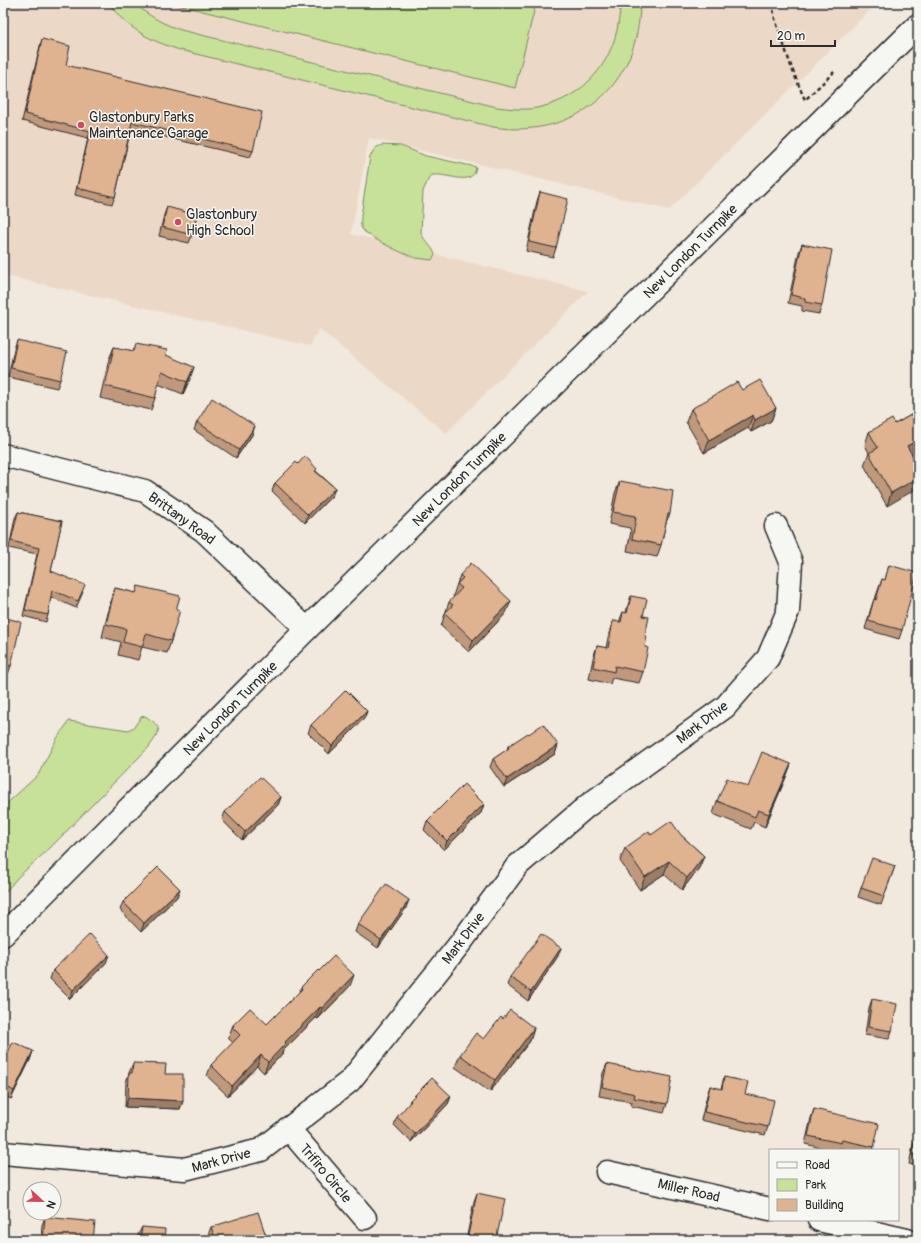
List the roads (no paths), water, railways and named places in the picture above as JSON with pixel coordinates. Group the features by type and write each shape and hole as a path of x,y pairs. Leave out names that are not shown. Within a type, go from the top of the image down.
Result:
{"street":[{"name":"New London Turnpike","path":"3,935 307,629 918,25"},
{"name":"Brittany Road","path":"3,455 145,491 204,531 307,629"},
{"name":"Mark Drive","path":"3,1152 184,1169 261,1150 350,1081 462,941 517,866 587,806 725,707 768,658 788,611 791,562 776,526"},
{"name":"Trifiro Circle","path":"288,1128 364,1218"},
{"name":"Miller Road","path":"607,1172 769,1209"},
{"path":"824,1221 907,1240"}],"place":[{"name":"Glastonbury Parks Maintenance Garage","path":"81,125"},
{"name":"Glastonbury High School","path":"178,222"}]}
